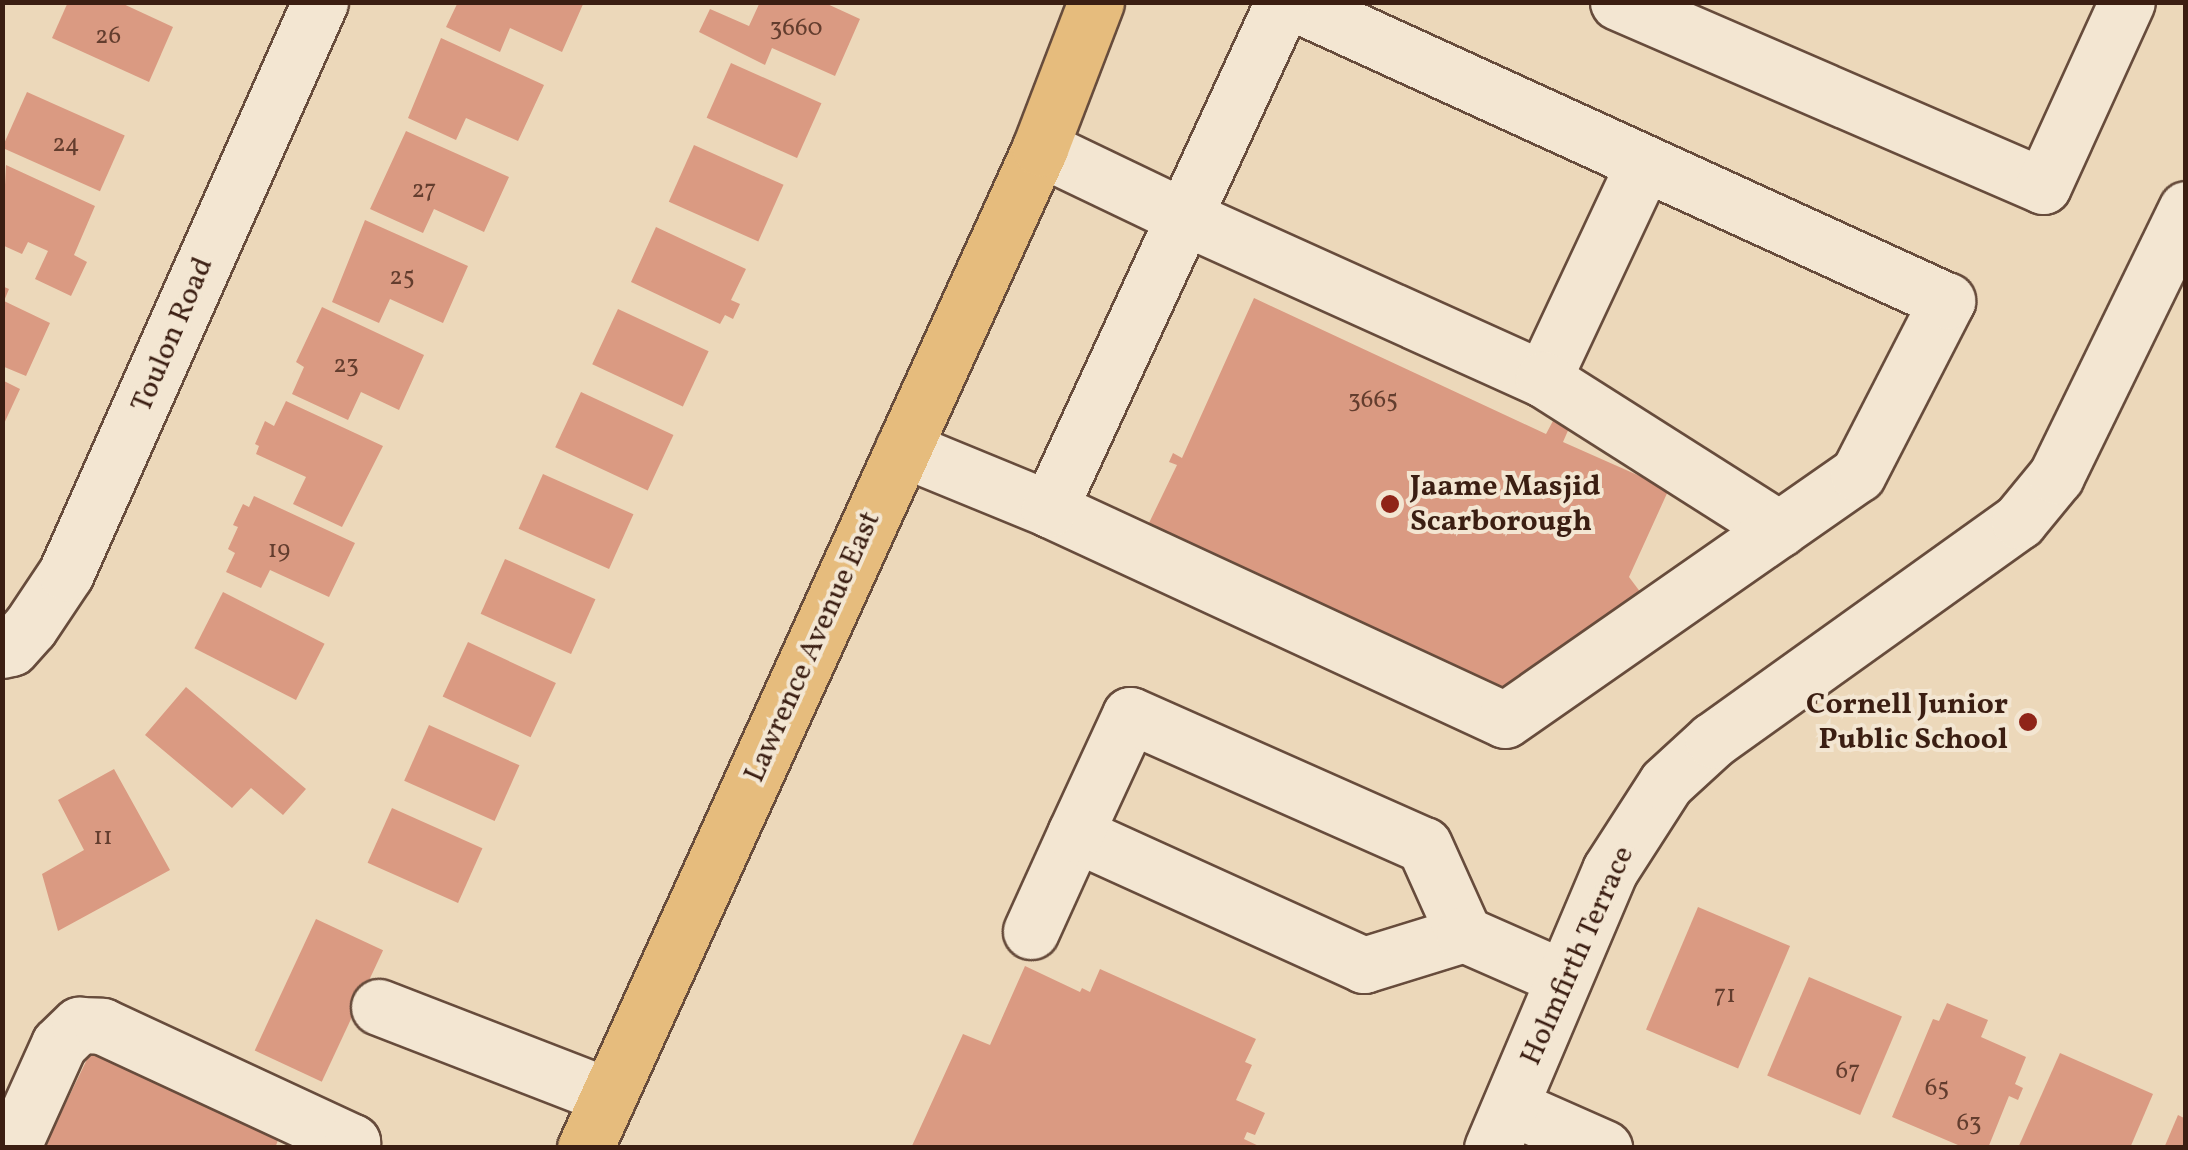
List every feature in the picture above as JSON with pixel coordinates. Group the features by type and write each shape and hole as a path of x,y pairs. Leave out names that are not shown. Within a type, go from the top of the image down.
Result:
{"main road":[{"name":"Lawrence Avenue East","path":"585,1148 1040,148 1096,2"},
{"name":"Lawrence Avenue East","path":"1040,148 1120,2"}],"street":[{"name":"Toulon Road","path":"2,650 11,648 30,627 66,573 320,2"},
{"path":"1048,509 1283,2"},
{"path":"903,449 1048,509 1505,720 1858,474 1947,300 1292,2"},
{"path":"1618,2 2044,186 2127,2"},
{"path":"1040,148 1184,218 1543,379 1779,529"},
{"path":"1543,379 1644,163"},
{"name":"Holmfirth Terrace","path":"1502,1127 1610,870 1666,783 1738,721 1976,556 2019,521 2056,476 2186,209"},
{"path":"1031,931 1130,714 1424,845 1464,934"},
{"path":"1075,834 1364,965 1464,934 1564,978"},
{"path":"380,1006 608,1096"},
{"path":"12,1148 59,1044 78,1025 102,1026 352,1142 350,1148"},
{"path":"1502,1127 1604,1148"}],"building":[{"path":"68,2 119,2 173,27 149,82 52,38"},
{"path":"458,2 584,2 562,52 510,28 500,52 446,27"},
{"path":"760,2 823,2 860,19 835,76 772,48 765,65 699,32 710,9 749,26"},
{"path":"441,38 544,85 518,141 466,118 456,140 408,118"},
{"path":"731,63 821,103 797,158 707,118"},
{"path":"27,92 125,136 100,191 2,148"},
{"path":"406,131 509,177 484,232 434,209 423,233 370,209"},
{"path":"694,145 784,185 758,242 669,202"},
{"path":"6,165 95,206 74,255 87,262 71,296 35,279 48,251 28,242 22,254 2,245"},
{"path":"365,220 468,266 443,323 390,299 379,323 332,302"},
{"path":"656,227 746,269 731,300 740,304 733,319 725,315 720,324 631,282"},
{"path":"2,286 9,289 4,301 50,323 26,376 2,366"},
{"name":"Jaame Masjid Scarborough","path":"1254,298 1546,434 1554,419 1570,426 1563,442 1669,489 1629,577 1647,601 1519,694 1149,523 1177,465 1169,462 1173,453 1182,458"},
{"path":"322,307 424,355 399,410 361,392 348,420 292,394 304,367 296,362"},
{"path":"618,309 709,351 683,407 592,364"},
{"path":"2,380 20,389 2,428"},
{"path":"581,392 673,435 648,490 555,447"},
{"path":"286,401 383,446 342,527 293,504 306,477 256,454 259,446 255,444 265,421 274,426"},
{"path":"543,474 633,514 609,569 519,529"},
{"path":"254,496 355,543 329,597 270,570 261,588 226,572 235,553 228,549 238,527 233,525 243,504 249,507"},
{"path":"505,559 595,599 571,654 481,614"},
{"path":"223,592 325,644 296,700 194,648"},
{"path":"468,642 556,683 531,737 443,696"},
{"path":"186,687 306,789 283,815 251,788 232,808 145,735"},
{"path":"429,725 519,765 495,821 404,781"},
{"path":"114,769 170,870 58,931 42,874 84,850 58,800"},
{"path":"392,808 482,848 458,903 368,863"},
{"path":"1698,907 1790,946 1738,1069 1646,1029"},
{"path":"316,919 383,950 322,1082 255,1050"},
{"path":"1025,966 1080,992 1082,988 1090,992 1100,969 1256,1039 1245,1062 1252,1065 1236,1100 1265,1113 1255,1135 1247,1132 1244,1139 1263,1148 911,1148 963,1034 990,1045"},
{"path":"1809,977 1902,1016 1860,1115 1767,1075"},
{"path":"1947,1003 1988,1020 1981,1037 2026,1057 2015,1084 2023,1088 2018,1100 2009,1096 1988,1148 1965,1148 1892,1117 1933,1019 1939,1021"},
{"path":"94,1045 282,1130 275,1148 44,1148"},
{"path":"2060,1053 2153,1094 2130,1148 2018,1148"},
{"path":"2178,1115 2186,1119 2186,1148 2164,1148"}],"place":[{"name":"Jaame Masjid Scarborough","path":"1390,504"},
{"name":"Cornell Junior Public School","path":"2028,722"}]}
